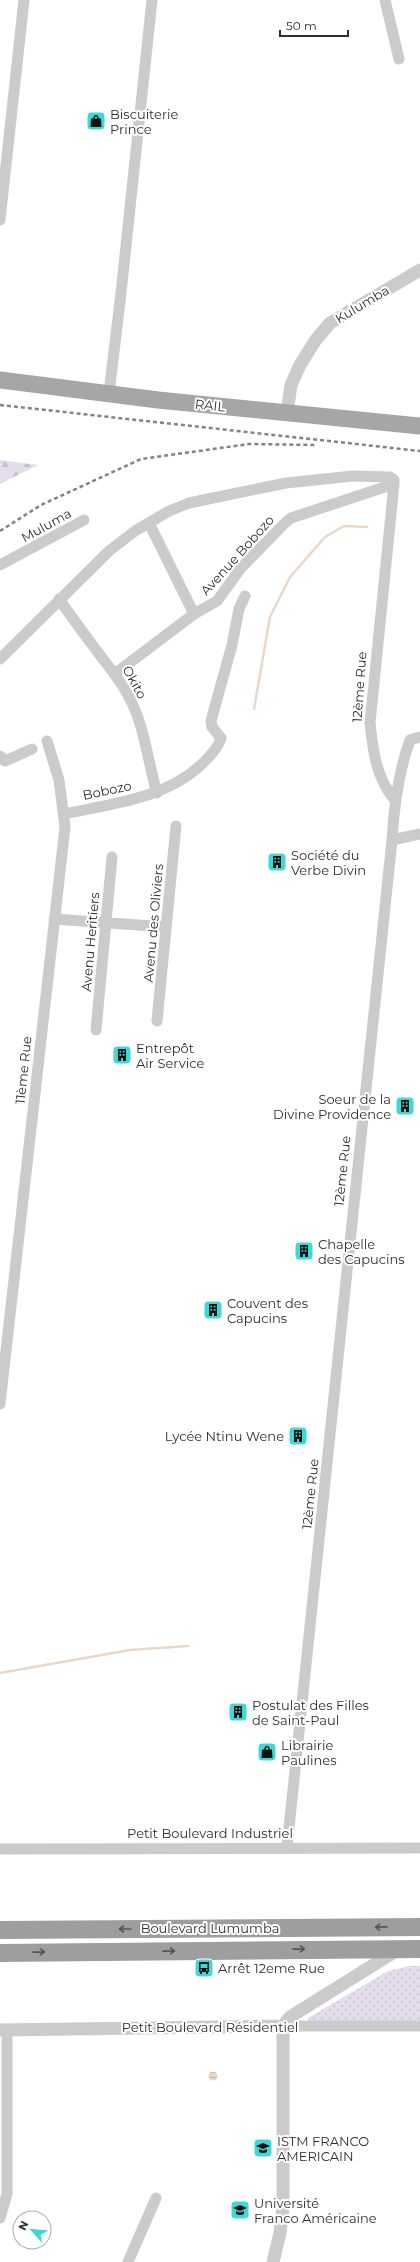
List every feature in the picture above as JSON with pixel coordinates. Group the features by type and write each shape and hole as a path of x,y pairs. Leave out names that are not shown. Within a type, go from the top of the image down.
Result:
{"highway":[{"name":"Boulevard Lumumba","path":"0,1930 420,1927"},
{"name":"Boulevard Lumumba","path":"0,1953 420,1949"}],"main road":[{"name":"RAIL","path":"0,380 287,413 420,426"}],"street":[{"path":"0,220 24,0"},
{"path":"109,393 152,0"},
{"path":"385,0 399,59"},
{"name":"Kulumba","path":"287,413 292,385 300,365 315,341 330,323 420,270"},
{"path":"0,659 109,551 149,523 189,503 230,493 286,483 354,476 390,477 394,482"},
{"name":"Avenue Bobozo","path":"116,673 194,614 217,601 241,568 263,544 291,518 394,482"},
{"name":"12ème Rue","path":"287,1847 392,840 394,799 389,792 374,759 370,723 394,482"},
{"name":"Muluma","path":"0,565 84,520"},
{"path":"149,523 194,614"},
{"path":"157,793 176,785 192,774 220,742 221,738 212,727 211,721 232,644 239,609 245,596"},
{"name":"Okito","path":"59,599 98,653 116,673 132,703 157,793"},
{"path":"394,799 403,759 415,738"},
{"name":"11ème Rue","path":"0,1404 3,1356 65,826 59,780 47,740"},
{"path":"0,756 4,761 32,749"},
{"name":"Bobozo","path":"64,814 157,793"},
{"name":"Avenu des Oliviers","path":"157,1021 176,826"},
{"path":"392,840 420,834"},
{"name":"Avenu Heritiers","path":"96,1030 112,857"},
{"path":"54,919 166,927"},
{"name":"Petit Boulevard Industriel","path":"0,1849 287,1847 420,1848"},
{"path":"273,2262 280,2233 283,2208 283,2026 290,2017 399,1949"},
{"name":"Petit Boulevard Résidentiel","path":"4,2030 283,2026 420,2026"},
{"path":"0,2218 7,2194 4,2030"},
{"path":"128,2262 156,2198"}],"green space":[{"path":"0,460 38,465 0,484"},
{"path":"410,1966 420,1966 420,2021 308,2024 308,2018 388,1971"}],"shaded area":[{"path":"211,2072 215,2072 217,2076 215,2080 211,2080 209,2078 209,2074"}],"waterway":[{"path":"254,709 270,617 290,577 325,537 344,526 367,527"},
{"path":"0,1673 130,1650 188,1646"}],"railway":[{"path":"0,405 420,451"},
{"path":"0,531 41,505 141,459 249,444 317,445"}],"place":[{"name":"Biscuiterie Prince","path":"96,121"},
{"name":"Société du Verbe Divin","path":"277,862"},
{"name":"Entrepôt Air Service","path":"122,1055"},
{"name":"Soeur de la Divine Providence","path":"405,1106"},
{"name":"Chapelle des Capucins","path":"304,1251"},
{"name":"Couvent des Capucins","path":"213,1310"},
{"name":"Lycée Ntinu Wene","path":"298,1436"},
{"name":"Postulat des Filles de Saint-Paul","path":"238,1712"},
{"name":"Librairie Paulines","path":"267,1752"},
{"name":"Arrêt 12eme Rue","path":"204,1968"},
{"name":"ISTM FRANCO AMERICAIN","path":"263,2148"},
{"name":"Université Franco Américaine","path":"240,2210"}]}
